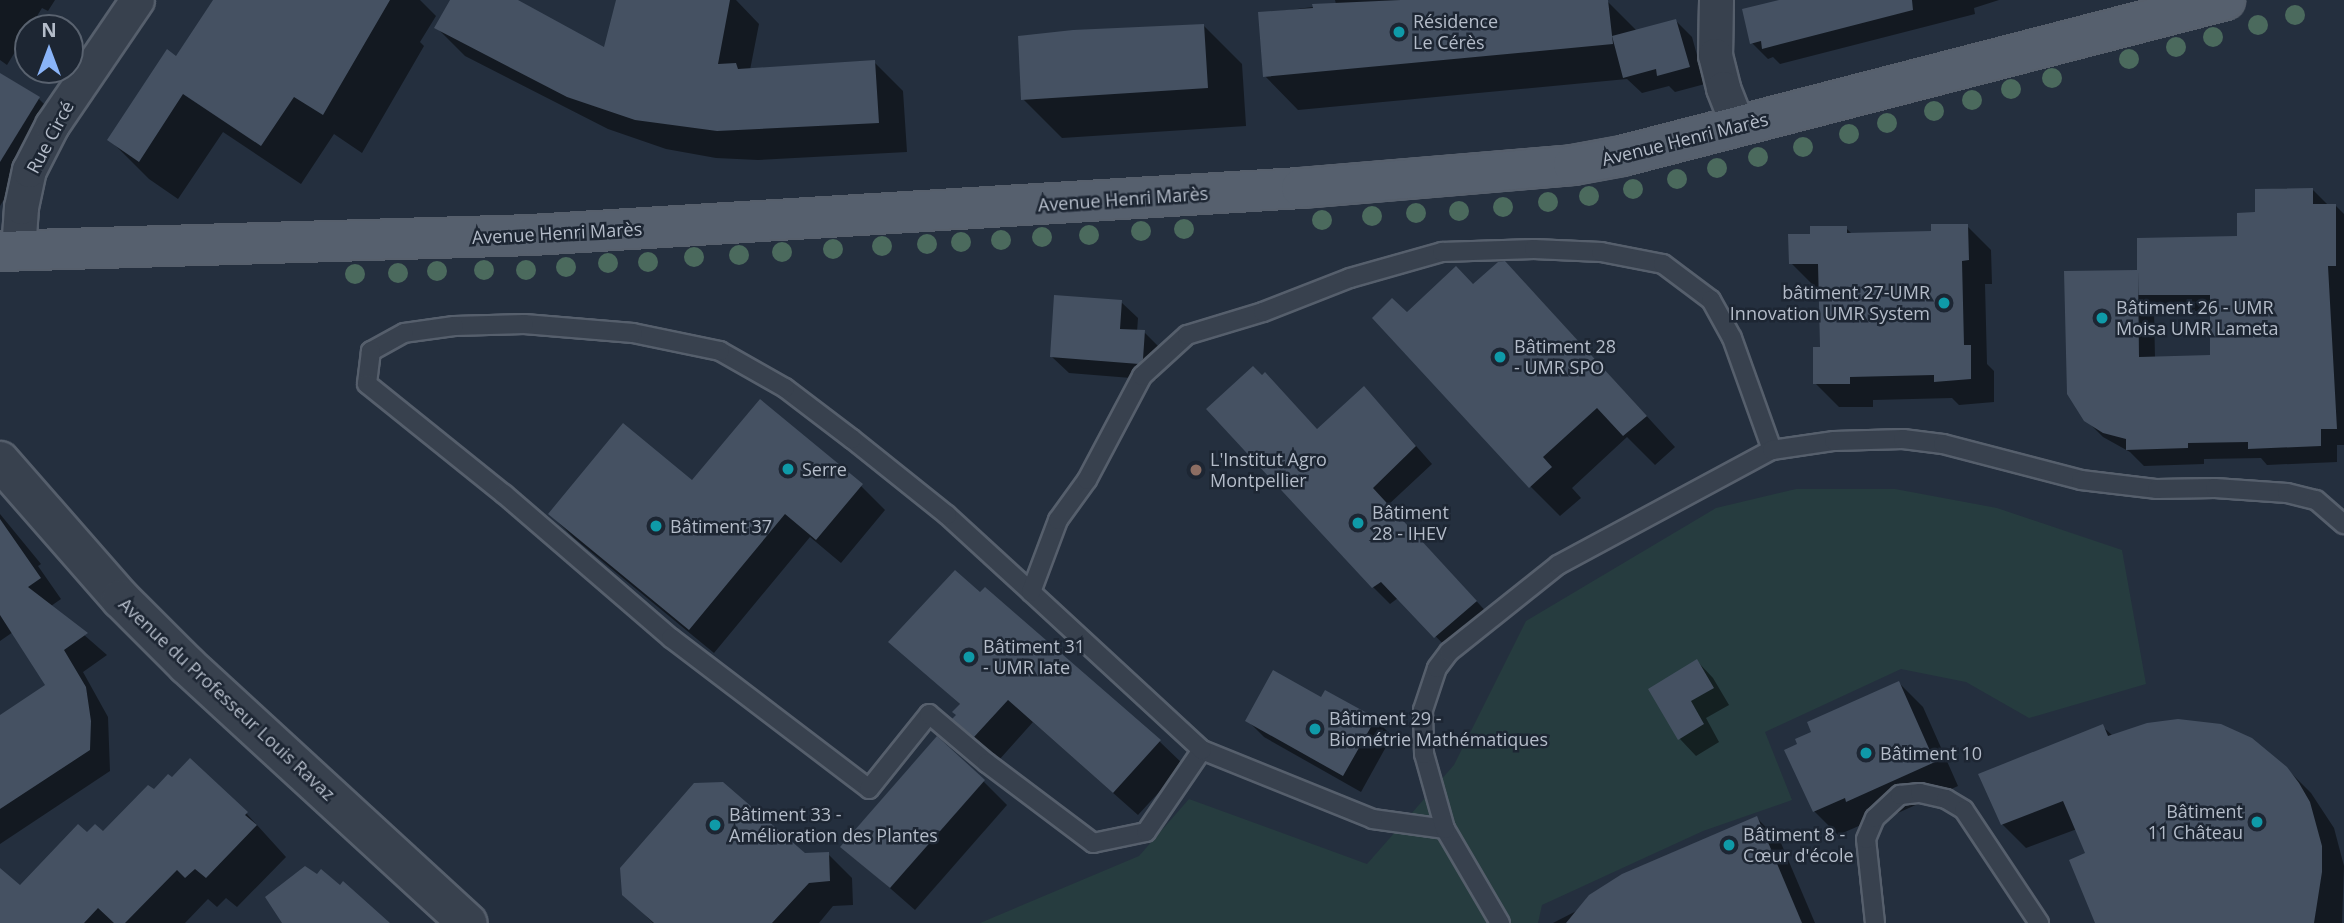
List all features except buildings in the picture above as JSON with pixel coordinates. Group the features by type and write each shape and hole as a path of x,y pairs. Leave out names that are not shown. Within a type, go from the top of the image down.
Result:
{"main road":[{"name":"Avenue Henri Marès","path":"9,251 532,235 1343,185 1573,165 1622,156 2225,0"}],"street":[{"name":"Rue Circé","path":"9,251 29,170 52,125 137,0"},
{"path":"1716,0 1715,55 1723,88 1738,126"},
{"name":"Avenue du Professeur Louis Ravaz","path":"0,461 121,599 177,655 468,923"}],"lane":[{"path":"1031,592 1058,520 1087,480 1142,376 1187,335 1263,312 1350,278 1442,252 1534,249 1601,252 1663,264 1710,300 1732,338 1772,450"},
{"path":"1202,750 1146,832 1093,843 987,763 929,714 869,789 671,638 504,494 367,384 371,351 404,333 454,326 524,324 633,334 720,351 785,388 947,515 1202,750 1373,819 1445,829"},
{"path":"1500,923 1445,829 1424,754 1423,710 1437,668 1449,652 1558,565 1772,450 1834,441 1903,439 1943,444 2081,480 2157,489 2215,488 2287,493 2316,500 2344,524"},
{"path":"1875,923 1866,839 1875,818 1900,795 1920,793 1946,799 1964,810 2039,923"}],"green space":[{"path":"1796,489 1895,489 1997,508 2122,550 2146,684 2029,718 1966,682 1901,669 1765,732 1792,800 1703,831 1542,905 1538,923 980,923 1139,856 1189,799 1367,864 1454,765 1526,621 1716,508"}],"place":[{"name":"Résidence Le Cérès","path":"1399,32"},
{"name":"bâtiment 27-UMR Innovation UMR System","path":"1944,303"},
{"name":"Bâtiment 26 - UMR Moisa UMR Lameta","path":"2102,318"},
{"name":"Bâtiment 28 - UMR SPO","path":"1500,357"},
{"name":"Serre","path":"788,469"},
{"name":"L'Institut Agro Montpellier","path":"1196,470"},
{"name":"Bâtiment 28 - IHEV","path":"1358,523"},
{"name":"Bâtiment 37","path":"656,526"},
{"name":"Bâtiment 31 - UMR Iate","path":"969,657"},
{"name":"Bâtiment 29 - Biométrie Mathématiques","path":"1315,729"},
{"name":"Bâtiment 10","path":"1866,753"},
{"name":"Bâtiment 11 Château","path":"2257,822"},
{"name":"Bâtiment 33 - Amélioration des Plantes","path":"715,825"},
{"name":"Bâtiment 8 - Cœur d'école","path":"1729,845"}]}
